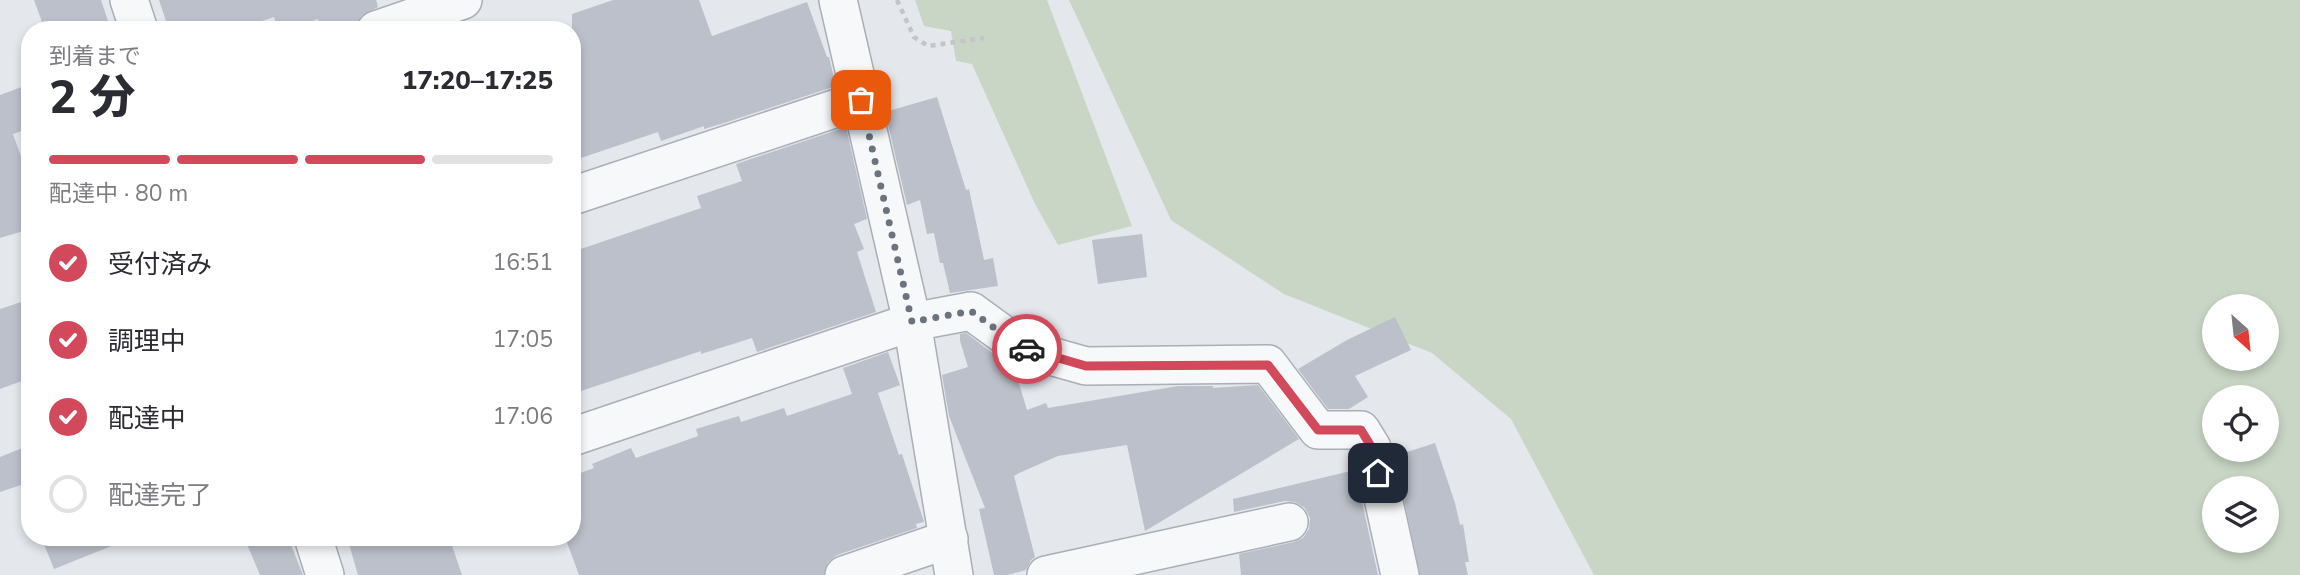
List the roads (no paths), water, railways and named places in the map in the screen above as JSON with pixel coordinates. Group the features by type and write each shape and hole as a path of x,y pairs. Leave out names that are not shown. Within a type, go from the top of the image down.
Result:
{"street":[{"path":"129,0 136,21"},
{"path":"402,21 463,0"},
{"path":"838,0 912,322 954,575"},
{"path":"581,193 861,100"},
{"path":"581,434 912,322 971,311 1022,348 1086,366 1268,365 1318,430 1361,430 1372,448 1399,575"},
{"path":"1046,575 1289,522"},
{"path":"844,575 948,539"},
{"path":"316,546 326,575"}]}
